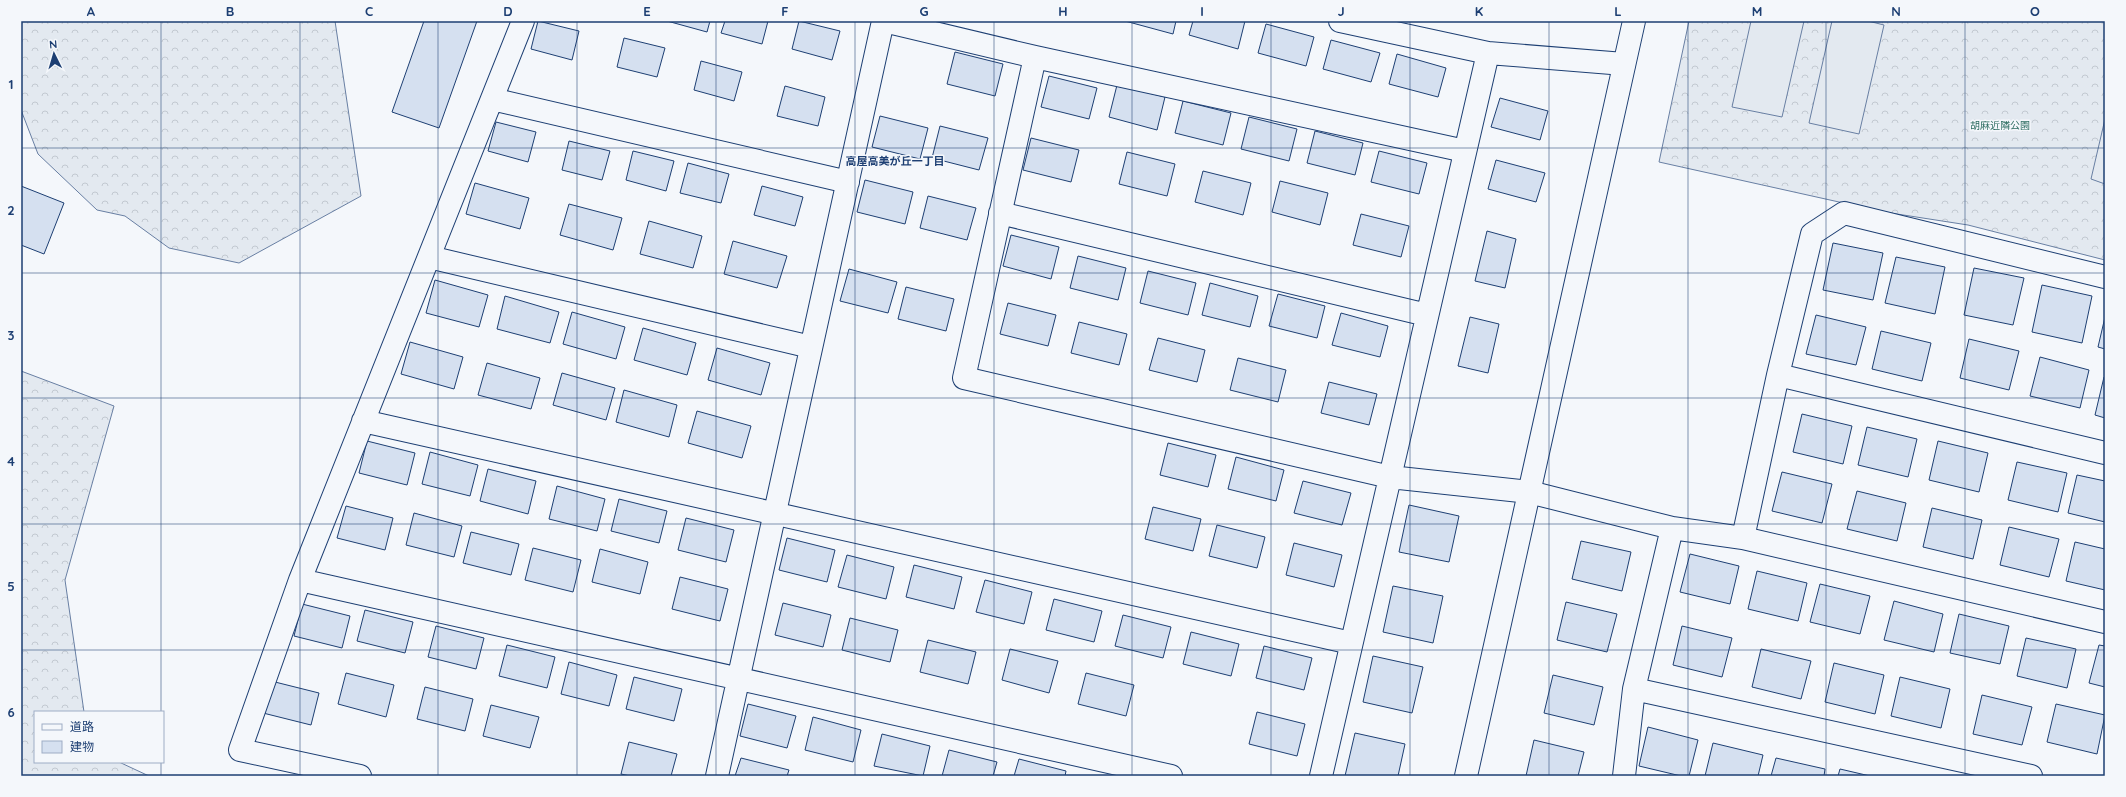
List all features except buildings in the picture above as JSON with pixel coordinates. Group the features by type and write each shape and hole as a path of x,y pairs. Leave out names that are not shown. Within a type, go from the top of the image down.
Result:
{"street":[{"path":"360,776 240,750 300,580 523,21"},
{"path":"717,776 884,21 1035,57 1465,152"},
{"path":"1340,21 1488,54 1624,64"},
{"path":"1466,776 1634,21"},
{"path":"1321,776 1488,54"},
{"path":"1035,57 964,378 1390,476 1529,492 1672,528 1743,538 2105,622"},
{"path":"492,99 848,182"},
{"path":"1000,213 1428,315"},
{"path":"1743,538 1778,375 1812,234 1844,213 2105,277"},
{"path":"429,257 811,347"},
{"path":"1778,375 2105,453"},
{"path":"363,421 1351,642"},
{"path":"1624,776 1634,689 1672,528"},
{"path":"300,580 1172,776"},
{"path":"1634,689 2031,776"}],"green space":[{"path":"21,21 335,21 361,196 239,263 169,248 125,216 97,210 38,154 21,110"},
{"name":"胡麻近隣公園","path":"1689,21 2105,21 2105,260 1968,225 1884,212 1659,162"},
{"path":"1751,21 1804,21 1782,117 1732,107"},
{"path":"1832,21 1868,21 1884,25 1859,134 1809,123"},
{"path":"2105,119 2105,184 2091,179"},
{"path":"21,371 114,406 65,580 84,711 34,711 34,763 121,763 149,776 21,776"}],"district":[{"name":"高屋高美が丘一丁目","path":"895,161"}]}
